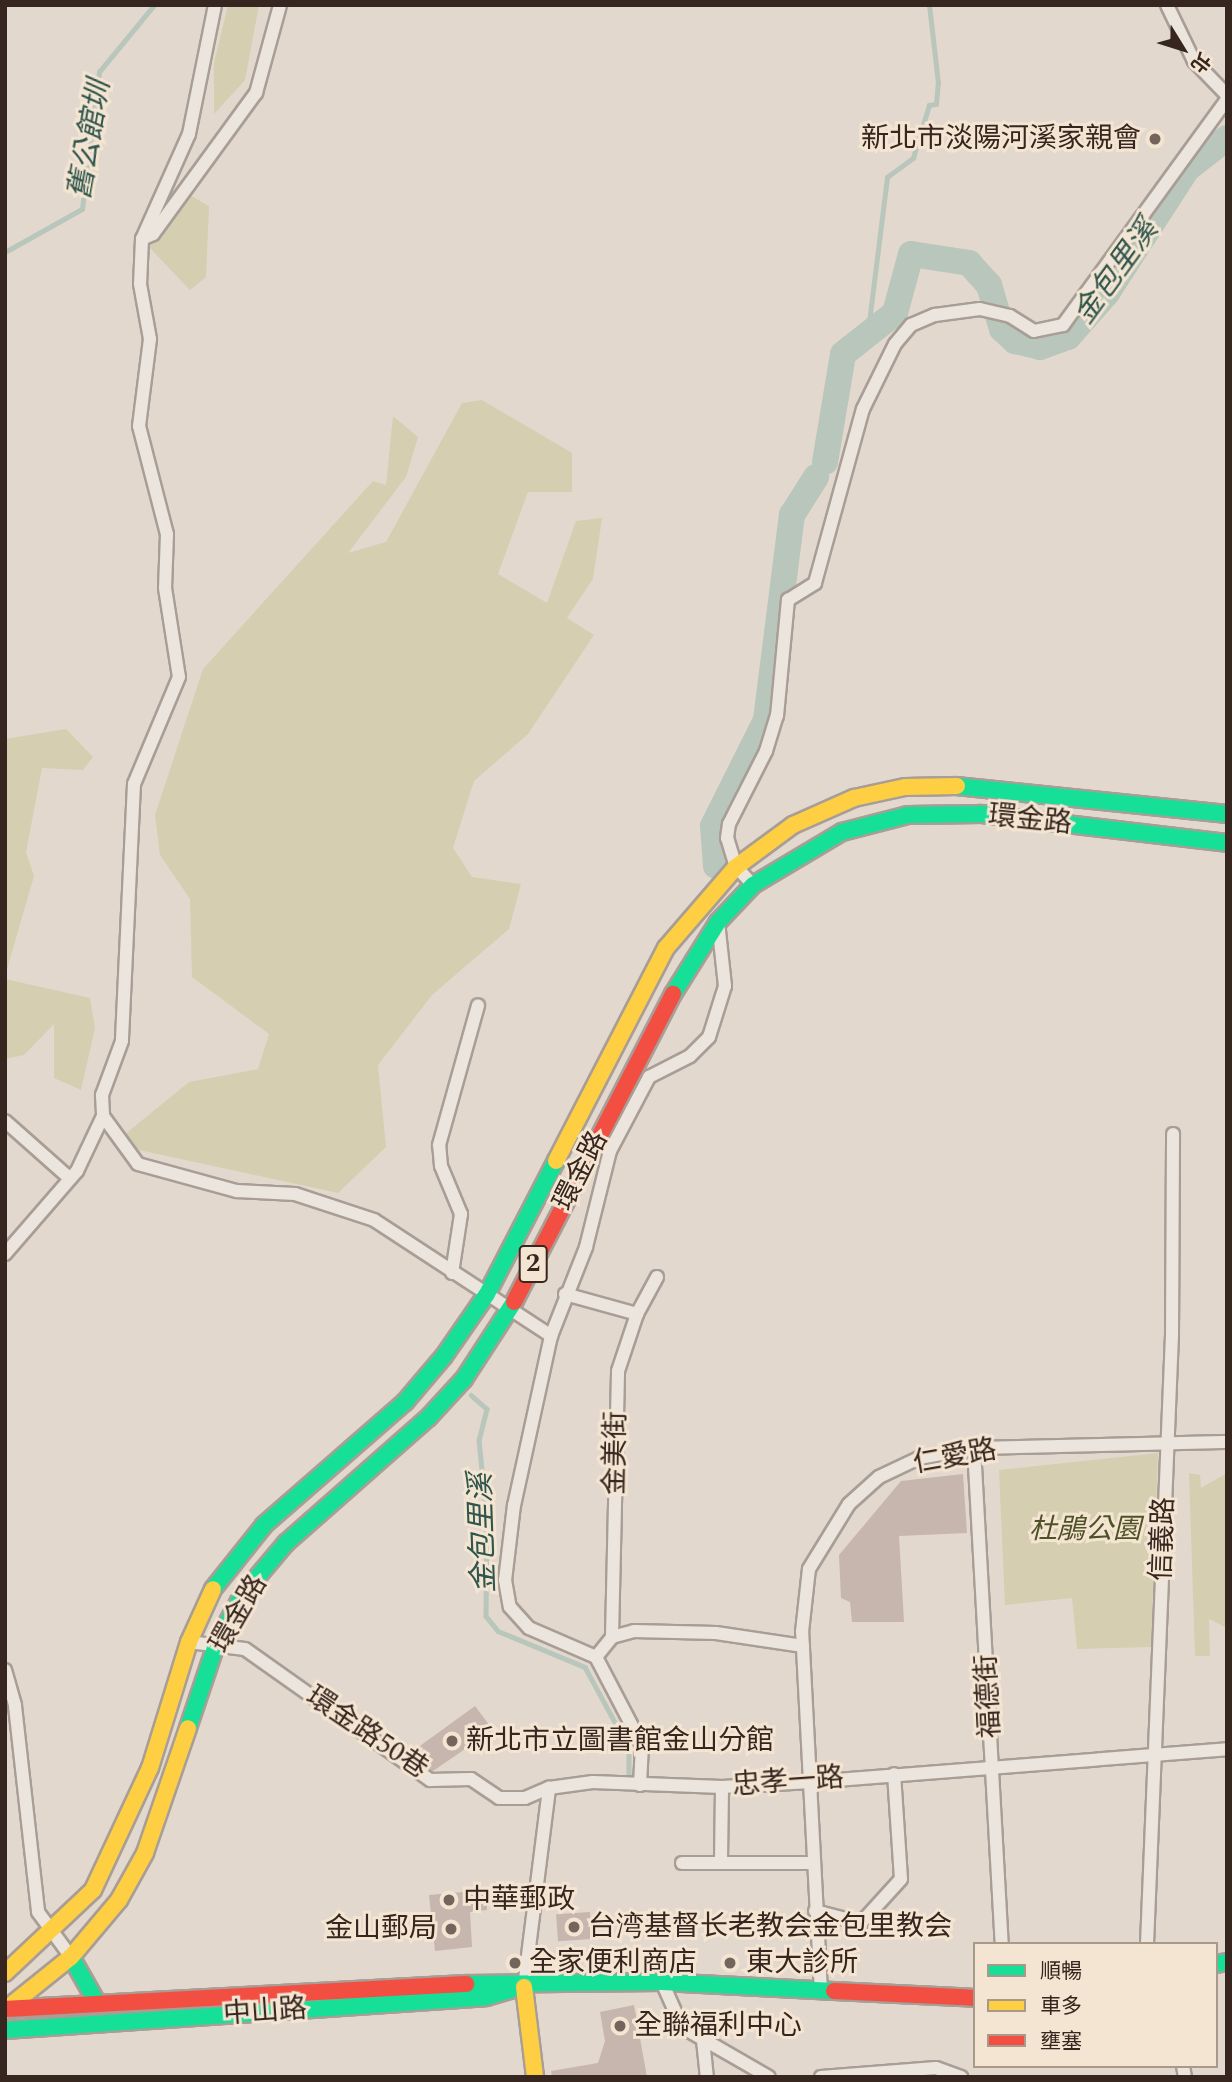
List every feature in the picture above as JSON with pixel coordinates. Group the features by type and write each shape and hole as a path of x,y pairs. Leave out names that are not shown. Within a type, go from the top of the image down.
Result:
{"main road":[{"name":"環金路","path":"5,1973 53,1934 93,1890 117,1844 150,1768 189,1642 212,1590 264,1525 405,1402 487,1294 666,948 737,867 793,825 854,798 905,787 995,786 1227,814"},
{"name":"環金路","path":"5,2009 71,1956 119,1900 145,1853 216,1646 243,1594 286,1543 428,1418 464,1378 511,1308 683,975 718,922 752,885 842,832 908,815 981,814 1227,843"},
{"path":"71,1956 96,2001"},
{"name":"中山路","path":"5,2009 96,2001 482,1983 524,1987 662,1982 973,1998"},
{"path":"524,1987 535,2077"},
{"name":"中山路","path":"5,2030 485,1997 524,1987"}],"street":[{"path":"5,1254 67,1176 76,1171 103,1116 102,1095 122,1041 132,861 128,817 134,784 179,677 164,587 167,534 139,426 150,339 140,284 142,239 190,134 215,5"},
{"path":"142,239 153,234 256,93 280,5"},
{"path":"752,885 737,867 727,838 729,824 766,751 777,716 788,600 815,583 863,409 895,344 911,325 935,315 986,310 1002,313 1034,331 1063,325 1227,97 1194,61 1167,5"},
{"path":"640,1785 642,1745 596,1657 529,1628 510,1607 505,1580 514,1504 551,1336 565,1294 586,1247 610,1151 649,1077 690,1056 709,1037 725,986 718,922"},
{"path":"452,1273 461,1214 441,1166 439,1145 478,1005"},
{"path":"103,1116 138,1164 237,1191 295,1194 374,1220 551,1336"},
{"path":"5,1121 67,1176"},
{"name":"信義路","path":"1147,1942 1167,1445 1173,1134"},
{"name":"金美街","path":"612,1637 618,1371 637,1314 657,1277"},
{"path":"565,1294 637,1314"},
{"name":"仁愛路","path":"821,1992 803,1646 809,1569 849,1504 878,1478 919,1458 974,1448 1227,1442"},
{"name":"福德街","path":"974,1448 1002,1942"},
{"path":"596,1657 612,1637 634,1631 716,1633 803,1646"},
{"name":"環金路50巷","path":"189,1642 245,1649 430,1780 471,1779 499,1798 525,1798 549,1788"},
{"path":"5,1670 11,1731 38,1912 71,1956"},
{"name":"忠孝一路","path":"549,1788 593,1782 722,1787 811,1782 993,1765 1227,1749"},
{"path":"815,1911 862,1923 901,1879 894,1774"},
{"path":"721,1860 722,1787"},
{"path":"524,1987 549,1788"},
{"path":"682,1863 721,1860 813,1863"},
{"path":"662,1982 682,2027 769,2077"},
{"path":"703,2040 707,2077"},
{"path":"821,2077 936,2068 961,2077"}],"green space":[{"path":"228,5 259,5 245,80 214,114 214,63"},
{"path":"186,193 209,206 206,277 190,290 149,247"},
{"path":"482,400 572,453 572,492 528,492 498,574 547,603 576,521 602,518 593,579 567,618 594,635 528,734 474,781 453,848 472,877 521,884 509,929 432,995 378,1065 386,1147 338,1193 139,1150 124,1135 189,1082 258,1069 269,1034 192,977 190,899 160,855 155,815 203,669 373,481 386,485 393,416 418,437 406,477 348,553 386,542 462,403"},
{"path":"66,729 93,757 83,770 42,768 26,852 34,876 5,976 5,739"},
{"path":"5,979 90,998 95,1028 81,1090 54,1078 54,1024 24,1055 5,1059"},
{"name":"杜鵑公園","path":"1158,1453 1151,1647 1077,1649 1072,1598 1005,1605 999,1470"},
{"path":"1189,1473 1200,1475 1201,1488 1227,1473 1227,1628 1209,1619 1210,1656 1195,1656"}],"building":[{"path":"963,1474 967,1533 899,1536 904,1622 852,1622 850,1602 841,1598 839,1555 901,1481"},
{"name":"新北市立圖書館金山分館","path":"475,1706 493,1730 433,1771 426,1767 413,1751"},
{"name":"金山郵局","path":"486,1890 487,1910 470,1912 472,1947 435,1951 429,1895"},
{"name":"台湾基督长老教会金包里教会","path":"590,1912 592,1939 558,1941 556,1914"},
{"name":"全聯福利中心","path":"634,2005 647,2077 552,2077 551,2071 598,2063 605,2041 600,2012"}],"waterway":[{"name":"舊公館圳","path":"5,252 82,209 99,72 154,5"},
{"path":"868,330 887,177 913,158 929,105 936,104 938,83 929,5"},
{"name":"金包里溪","path":"825,462 843,354 895,313 911,254 969,263 989,285 1002,329 1015,341 1040,347 1068,337 1107,293 1187,169 1227,138"},
{"path":"716,866 713,826 766,720 792,515 816,477"},
{"name":"金包里溪","path":"471,1395 487,1409 479,1440 487,1519 486,1616 498,1631 585,1667 629,1748 629,1774"}],"traffic: fast":[{"path":"957,786 1227,814"},
{"path":"673,994 718,922 753,885 842,832 908,815 981,814 1227,843"},
{"path":"213,1589 264,1525 405,1402 444,1356 487,1294 556,1161"},
{"path":"188,1728 217,1642 243,1594 286,1543 428,1418 464,1379 514,1302"},
{"path":"71,1957 96,2001"},
{"path":"1218,1964 1227,1962"},
{"path":"466,1984 662,1982 834,1991"},
{"path":"5,2030 486,1997 511,1990"}],"traffic: slow":[{"path":"556,1161 666,948 736,867 793,825 854,798 905,787 957,786"},
{"path":"5,1973 93,1890 150,1768 189,1642 213,1589"},
{"path":"5,2010 71,1957 119,1900 145,1853 188,1728"},
{"path":"524,1987 535,2077"}],"traffic: jam":[{"path":"514,1302 673,994"},
{"path":"5,2009 466,1984"},
{"path":"834,1991 973,1998"}],"place":[{"name":"新北市淡陽河溪家親會","path":"1155,139"},
{"name":"新北市立圖書館金山分館","path":"452,1741"},
{"name":"中華郵政","path":"449,1900"},
{"name":"台湾基督长老教会金包里教会","path":"574,1927"},
{"name":"金山郵局","path":"451,1929"},
{"name":"全家便利商店","path":"515,1963"},
{"name":"東大診所","path":"730,1963"},
{"name":"全聯福利中心","path":"620,2026"}]}
